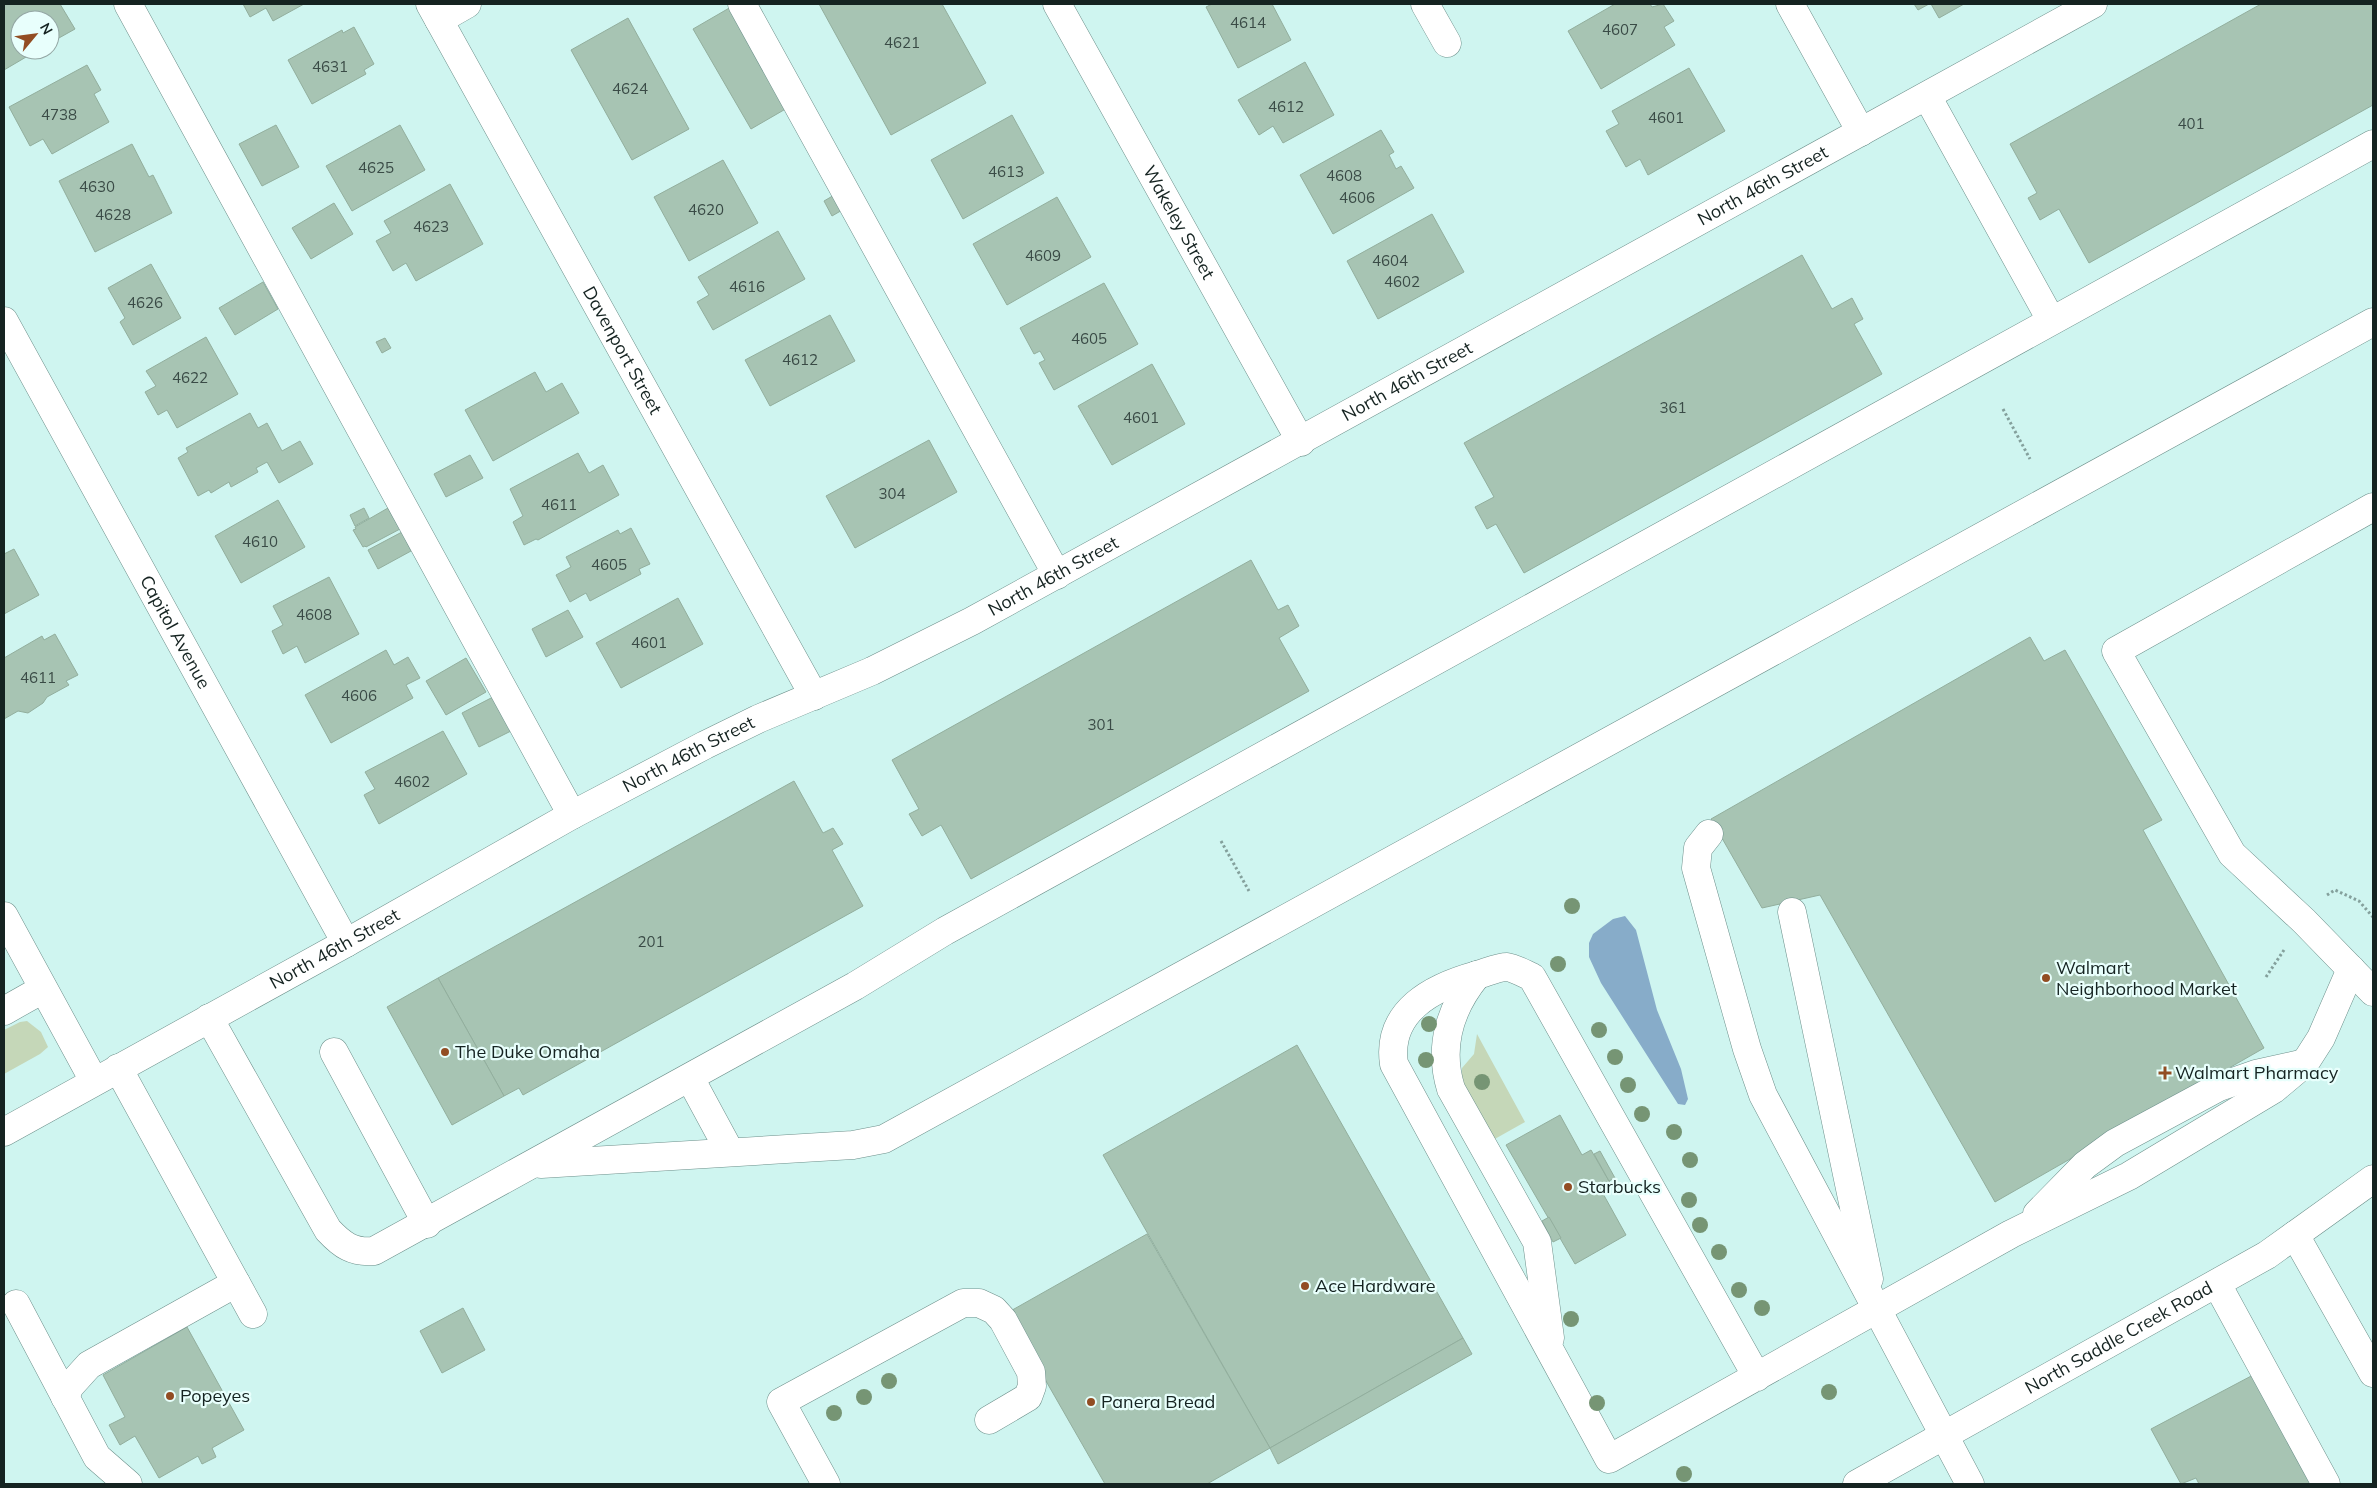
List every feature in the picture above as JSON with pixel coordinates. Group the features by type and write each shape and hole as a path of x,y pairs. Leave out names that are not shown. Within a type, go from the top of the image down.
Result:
{"street":[{"path":"128,4 572,815"},
{"path":"434,12 467,4"},
{"path":"742,4 1057,574"},
{"name":"Wakeley Street","path":"1057,4 1301,442"},
{"path":"1425,4 1447,43"},
{"path":"1790,4 1861,132"},
{"name":"North 46th Street","path":"4,1132 346,943 572,815 739,728 910,653 1057,574 1301,442 2093,4"},
{"name":"Davenport Street","path":"434,12 814,696"},
{"path":"1927,96 2051,320"},
{"path":"209,1018 320,1218 337,1240 348,1248 361,1252 374,1251 427,1224 855,986 945,931 2373,144"},
{"name":"Capitol Avenue","path":"4,321 346,943"},
{"path":"534,1164 853,1145 884,1139 2373,322"},
{"path":"2373,507 2116,651 2232,854 2304,921 2373,992"},
{"path":"1709,834 1698,848 1696,868 1756,1077 1780,1130 1970,1484"},
{"path":"1792,912 1876,1310"},
{"path":"4,916 94,1081"},
{"path":"1757,1377 1532,978 1507,967 1458,980 1427,994 1409,1010 1399,1028 1392,1048 1394,1064 1610,1459 1757,1377 1876,1310 2024,1228 2129,1176 2267,1093 2305,1063 2321,1038 2351,969"},
{"path":"1477,975 1464,991 1452,1018 1445,1070 1451,1089 1538,1242 1551,1350"},
{"path":"4,1011 43,989"},
{"path":"334,1052 427,1224"},
{"path":"118,1068 253,1314"},
{"path":"690,1078 730,1152"},
{"name":"North Saddle Creek Road","path":"1857,1484 2217,1284 2267,1254 2373,1179"},
{"path":"2295,1235 2373,1373"},
{"path":"65,1397 74,1381 89,1365 236,1283"},
{"path":"2217,1284 2326,1484"},
{"path":"826,1484 781,1402 963,1304 979,1303 994,1310 1003,1320 1031,1372 1032,1386 1028,1397 989,1420"},
{"path":"16,1304 97,1457 128,1484"}],"path":[{"path":"2003,409 2030,458"},
{"path":"1221,842 1249,891"}],"green space":[{"path":"27,1021 41,1032 48,1047 40,1054 4,1074 4,1030 20,1022"},
{"path":"1477,1034 1525,1122 1493,1140 1461,1081 1462,1068 1474,1054"}],"water":[{"path":"1625,916 1636,930 1657,1010 1681,1069 1688,1099 1685,1105 1678,1104 1601,983 1589,957 1589,943 1593,934 1613,919"}],"building":[{"path":"4,4 60,4 75,29 60,37 60,10 10,10 10,60 21,60 4,70"},
{"path":"243,4 304,4 273,21 266,8 250,17"},
{"path":"819,4 942,4 986,83 891,135"},
{"path":"1212,4 1272,4 1291,40 1238,68 1206,7"},
{"path":"1615,4 1650,4 1652,7 1663,4 1674,21 1664,27 1675,45 1601,89 1568,31"},
{"path":"1914,4 1929,4 1918,10"},
{"path":"1931,4 1964,4 1939,18"},
{"path":"2261,4 2373,4 2373,105 2089,263 2059,209 2040,220 2028,198 2037,193 2010,144"},
{"path":"731,7 789,107 751,129 693,29"},
{"path":"628,18 689,129 632,160 571,50"},
{"path":"354,27 374,64 364,70 366,74 312,104 288,60 342,30 343,33"},
{"path":"1305,62 1334,115 1283,143 1273,126 1259,135 1238,100"},
{"path":"87,65 101,90 94,94 109,122 52,154 43,139 30,146 9,107"},
{"path":"1689,68 1725,131 1648,175 1640,159 1626,167 1606,131 1619,124 1612,111"},
{"path":"1012,115 1044,173 963,219 931,160"},
{"path":"276,125 299,167 262,186 239,144"},
{"path":"400,125 425,170 352,211 326,166"},
{"path":"1381,130 1394,152 1389,155 1396,169 1401,166 1414,188 1333,234 1300,175"},
{"path":"132,144 149,177 153,175 172,213 95,252 59,181"},
{"path":"723,160 758,223 689,261 654,197"},
{"path":"450,184 483,244 416,281 406,263 393,271 376,241 391,233 384,221"},
{"path":"836,194 844,209 832,216 824,201"},
{"path":"1057,197 1091,257 1007,305 973,244"},
{"path":"334,203 353,234 311,259 292,228"},
{"path":"1432,214 1464,272 1378,319 1347,261"},
{"path":"778,231 805,279 713,330 697,302 709,295 698,277"},
{"path":"1802,255 1832,309 1852,298 1863,319 1854,324 1882,374 1524,573 1496,524 1487,529 1475,507 1494,497 1464,443"},
{"path":"151,264 181,318 133,345 120,322 125,318 108,288"},
{"path":"263,282 278,309 235,335 219,308"},
{"path":"1104,283 1138,344 1054,390 1039,363 1045,360 1040,351 1034,354 1020,328"},
{"path":"830,315 855,361 770,406 745,360"},
{"path":"206,337 238,394 177,428 167,410 158,415 145,392 156,386 146,371"},
{"path":"385,338 391,348 382,353 376,342"},
{"path":"1152,364 1185,424 1112,465 1078,406"},
{"path":"535,372 546,392 562,383 579,413 493,461 465,410"},
{"path":"250,413 258,428 267,423 282,451 300,441 313,464 279,483 267,462 256,468 258,472 231,487 229,482 211,493 209,490 198,496 178,458 188,452 186,448"},
{"path":"929,440 957,492 855,548 826,496"},
{"path":"578,453 589,473 603,465 619,495 538,540 536,539 524,545 513,522 523,516 510,489"},
{"path":"470,455 483,478 446,497 434,474"},
{"path":"278,500 305,547 241,583 215,536"},
{"path":"364,508 369,518 355,526 350,515"},
{"path":"388,508 400,529 363,547 353,530"},
{"path":"631,528 650,564 639,569 641,574 590,601 586,593 570,602 556,575 571,567 566,557 618,530 620,534"},
{"path":"402,532 411,551 378,569 368,550"},
{"path":"14,549 39,595 4,614 4,554"},
{"path":"1251,560 1278,610 1288,605 1299,626 1279,638 1309,691 971,879 941,825 922,836 909,814 919,809 892,760"},
{"path":"329,577 359,634 305,663 297,646 283,654 272,631 283,625 273,606"},
{"path":"678,598 703,644 621,688 596,643"},
{"path":"568,610 583,637 546,657 532,629"},
{"path":"55,634 78,675 66,681 69,685 47,697 43,703 28,713 18,711 4,719 4,658 42,636 44,640"},
{"name":"Walmart Neighborhood Market","path":"2030,637 2044,661 2065,650 2162,820 2143,830 2264,1048 1995,1202 1820,895 1762,908 1711,819"},
{"path":"386,650 394,665 408,657 420,678 406,685 413,698 331,743 305,695"},
{"path":"466,658 486,692 446,715 426,681"},
{"path":"493,697 511,731 479,747 462,713"},
{"path":"443,731 467,774 379,824 364,795 375,789 365,772"},
{"path":"794,781 823,833 833,828 843,844 832,850 863,906 523,1095 519,1088 504,1096 438,978"},
{"name":"The Duke Omaha","path":"438,978 504,1096 452,1125 387,1007"},
{"name":"Ace Hardware","path":"1297,1045 1463,1338 1270,1448 1103,1155"},
{"name":"Starbucks","path":"1560,1115 1582,1155 1591,1150 1611,1184 1601,1190 1626,1235 1575,1264 1506,1145"},
{"path":"1600,1151 1615,1178 1609,1181 1594,1154"},
{"path":"1549,1217 1561,1238 1553,1242 1542,1221"},
{"path":"1147,1234 1270,1448 1207,1484 1105,1484 1007,1313"},
{"path":"463,1308 485,1350 442,1373 420,1331"},
{"name":"Popeyes","path":"187,1327 244,1430 212,1448 216,1457 202,1464 198,1456 159,1478 135,1436 120,1445 109,1425 125,1417 103,1375"},
{"path":"1463,1338 1472,1354 1278,1464 1270,1448"},
{"path":"2255,1374 2315,1484 2199,1484 2196,1478 2181,1484 2151,1429"}],"place":[{"name":"Walmart Neighborhood Market","path":"2046,978"},
{"name":"The Duke Omaha","path":"445,1052"},
{"name":"Walmart Pharmacy","path":"2165,1073"},
{"name":"Starbucks","path":"1568,1187"},
{"name":"Ace Hardware","path":"1305,1286"},
{"name":"Popeyes","path":"170,1396"},
{"name":"Panera Bread","path":"1091,1402"}]}
